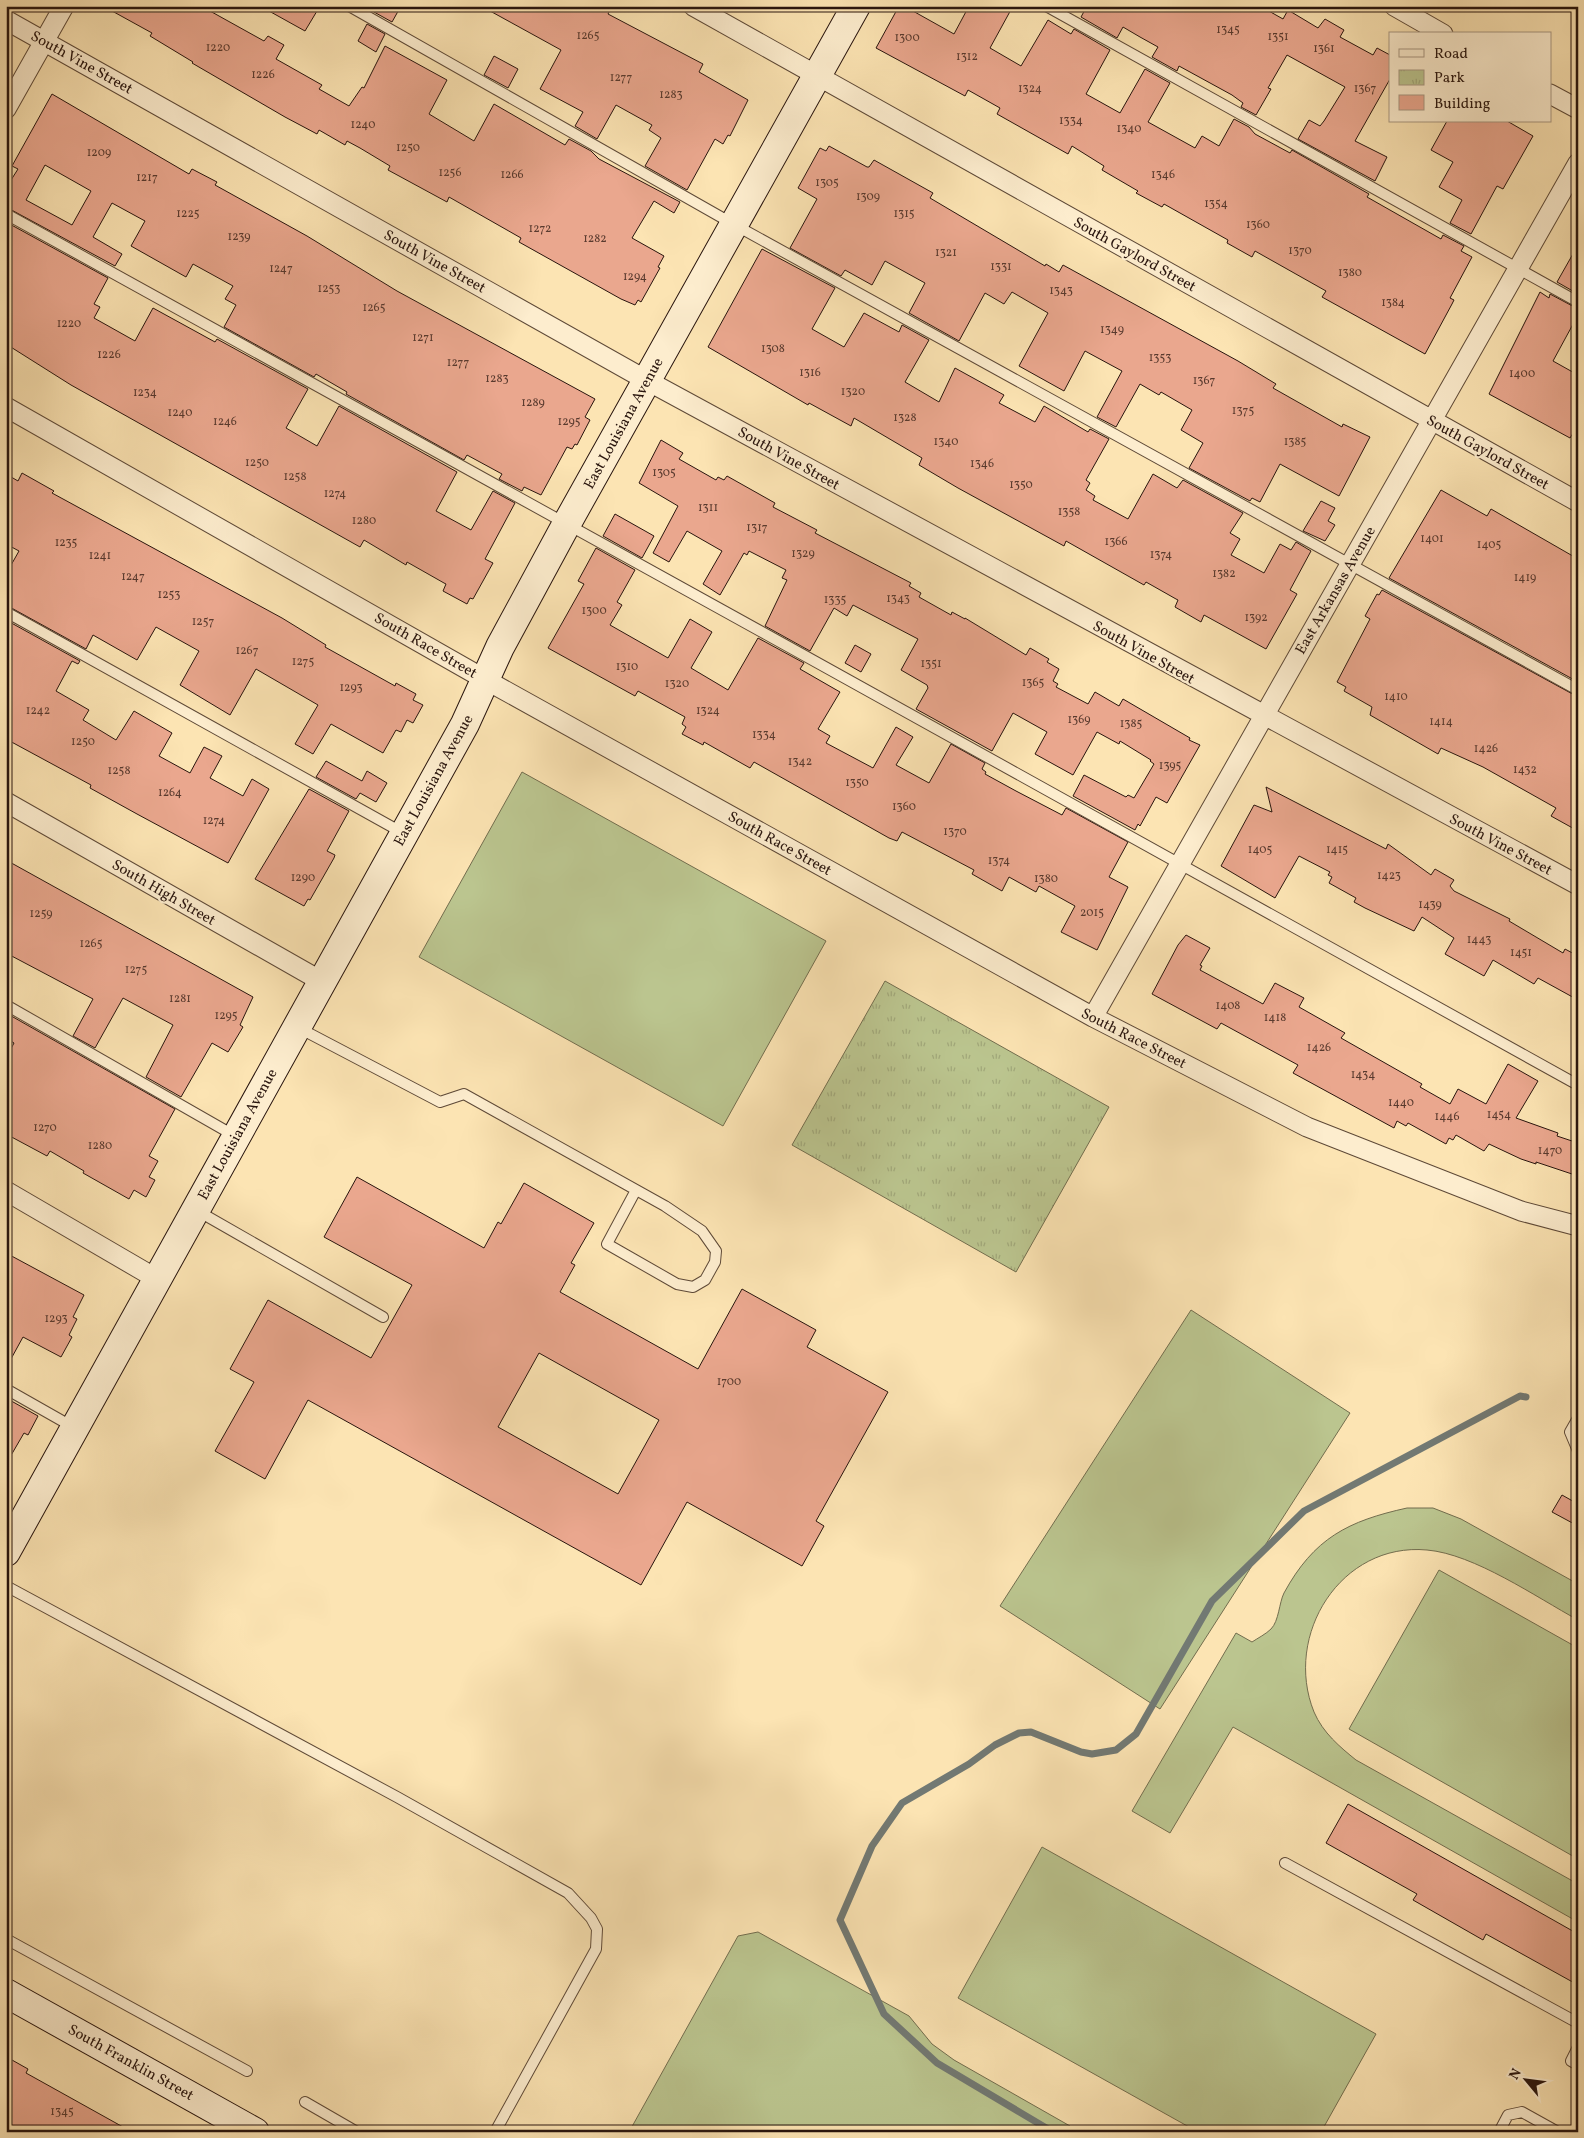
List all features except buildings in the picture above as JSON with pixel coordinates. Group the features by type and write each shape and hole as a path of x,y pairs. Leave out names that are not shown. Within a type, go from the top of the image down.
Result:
{"street":[{"path":"6,109 64,6"},
{"name":"South Gaylord Street","path":"693,6 1578,502"},
{"name":"East Louisiana Avenue","path":"6,1552 465,724 500,647 566,525 856,6"},
{"path":"1394,6 1440,32"},
{"name":"South Vine Street","path":"6,20 646,380 1578,885"},
{"path":"1552,95 1578,109"},
{"name":"East Arkansas Avenue","path":"1093,1017 1578,163"},
{"name":"South Race Street","path":"6,407 486,680 1093,1017 1307,1127 1521,1211 1578,1226"},
{"name":"South High Street","path":"6,802 321,981"},
{"path":"6,1191 157,1278"},
{"name":"South Franklin Street","path":"6,1993 255,2132"}],"lane":[{"path":"350,6 735,225 1578,690"},
{"path":"1046,6 1578,302"},
{"path":"6,214 566,525 1180,862 1578,1085"},
{"path":"6,612 404,833"},
{"path":"6,1005 236,1136"},
{"path":"296,1027 440,1102 464,1094 636,1190 686,1220 702,1231 711,1241 716,1251 714,1262 705,1280 694,1287 677,1284 607,1244 636,1190"},
{"path":"195,1210 383,1317"},
{"path":"6,1390 74,1428"},
{"path":"1578,1418 1570,1432 1578,1451"},
{"path":"6,1586 568,1893 597,1929 596,1948 495,2132"},
{"path":"1285,1863 1578,2023"},
{"path":"6,1939 247,2071"},
{"path":"1578,2047 1571,2061 1578,2065"},
{"path":"304,2102 357,2132"},
{"path":"1499,2132 1508,2115 1522,2112 1558,2132"}],"green space":[{"path":"522,772 826,941 723,1126 419,957"},
{"path":"885,981 1109,1107 1016,1272 792,1145"},
{"path":"1191,1310 1350,1413 1160,1709 1000,1606"},
{"path":"1407,1508 1433,1508 1461,1519 1578,1584 1578,1620 1504,1578 1465,1559 1445,1553 1427,1550 1396,1552 1369,1561 1345,1577 1327,1599 1313,1625 1306,1653 1306,1683 1314,1712 1327,1733 1356,1760 1578,1884 1578,1922 1233,1727 1170,1833 1132,1811 1236,1633 1252,1642 1274,1626 1282,1597 1295,1574 1321,1545 1350,1526 1386,1513"},
{"path":"1439,1570 1578,1648 1578,1859 1349,1729"},
{"path":"1042,1847 1376,2034 1321,2132 1198,2132 958,1998"},
{"path":"758,1932 909,2016 932,2044 954,2060 1070,2126 1066,2132 629,2132 738,1936"}],"waterway":[{"path":"1053,2132 937,2063 884,2014 840,1920 872,1846 902,1803 969,1764 995,1745 1019,1733 1031,1732 1081,1752 1092,1754 1116,1750 1136,1734 1212,1601 1304,1511 1520,1396 1526,1397"}]}
